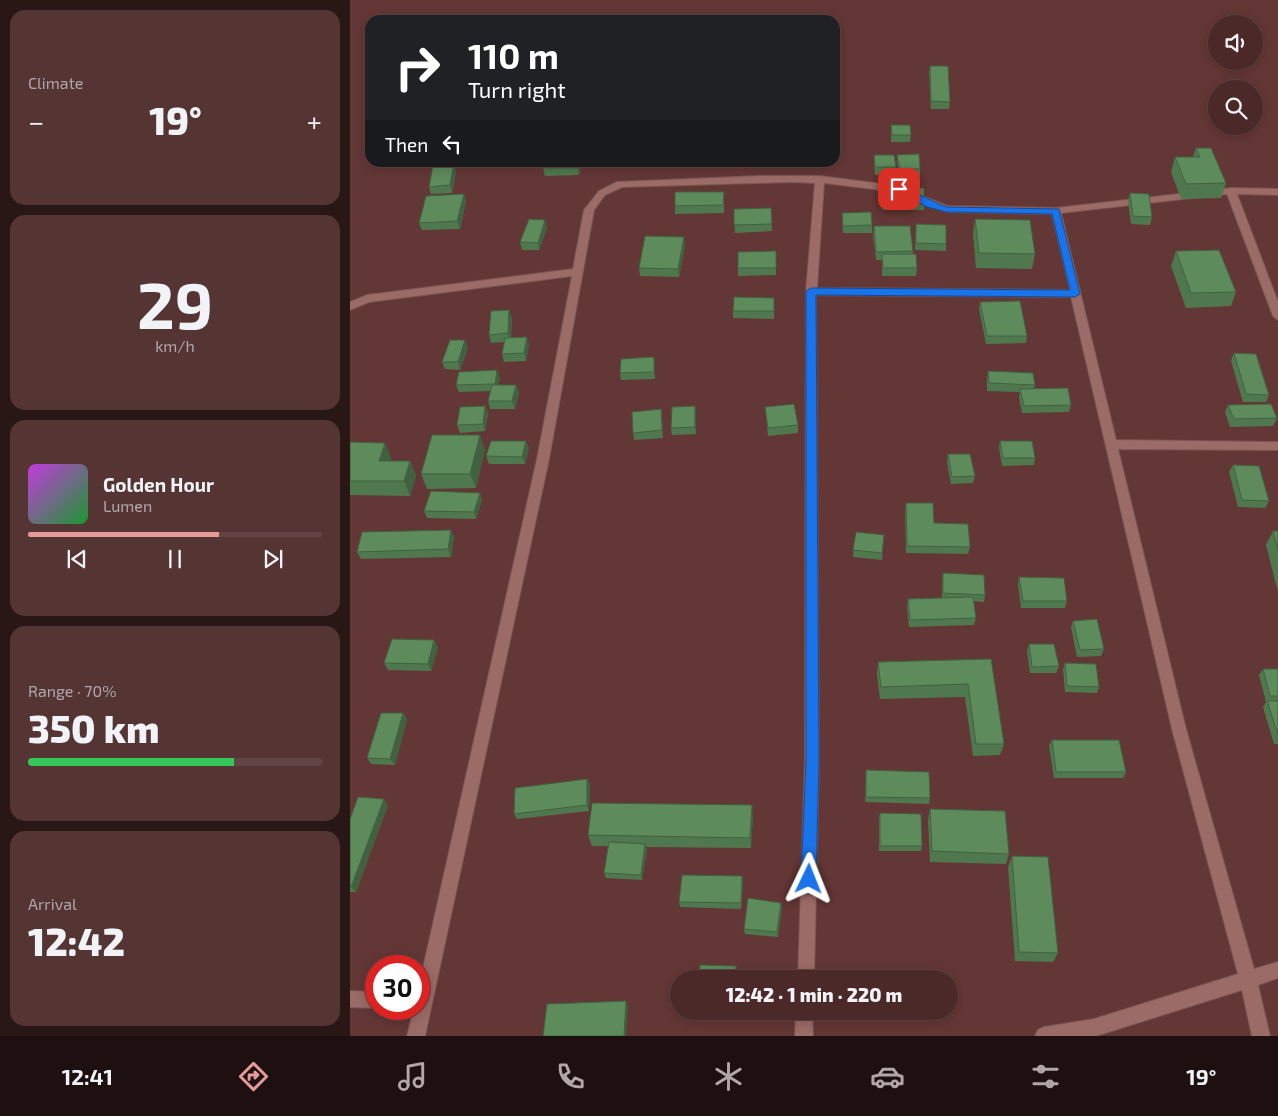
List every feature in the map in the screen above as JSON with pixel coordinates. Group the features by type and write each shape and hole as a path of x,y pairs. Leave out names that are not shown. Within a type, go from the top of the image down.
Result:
{"street":[{"path":"806,970 812,760 811,291 820,179"},
{"path":"430,960 543,458 589,210 602,193 620,184 820,179 899,189 931,205 947,209 1056,211 1231,191 1278,192"},
{"path":"1231,191 1278,316"},
{"path":"1056,211 1179,729 1248,980 1260,1036"},
{"path":"350,306 367,299 578,272"},
{"path":"811,291 1075,294"},
{"path":"1111,444 1278,446"},
{"path":"1044,1036 1094,1028 1278,970"},
{"path":"350,999 365,1000"},
{"path":"416,1036 418,1020"},
{"path":"804,1020 804,1036"}],"building":[{"path":"930,66 948,66 950,102 931,101"},
{"path":"891,125 910,125 911,135 892,135"},
{"path":"1196,148 1211,148 1226,183 1186,184 1175,157 1200,157"},
{"path":"919,154 920,169 900,169 897,155"},
{"path":"874,155 894,155 896,167 875,167"},
{"path":"433,167 453,167 450,185 429,187"},
{"path":"543,167 577,167 577,168"},
{"path":"900,188 924,188 924,203 901,202"},
{"path":"881,190 897,190 898,202 883,202"},
{"path":"675,192 724,192 723,205 675,206"},
{"path":"1130,193 1149,194 1152,217 1133,216"},
{"path":"464,194 457,221 419,223 426,196"},
{"path":"771,208 772,224 734,225 734,209"},
{"path":"871,212 872,225 843,226 842,213"},
{"path":"529,219 545,220 538,243 520,242"},
{"path":"975,219 1030,220 1035,254 979,253"},
{"path":"916,224 946,225 946,244 916,243"},
{"path":"874,226 910,226 913,251 876,252"},
{"path":"645,236 684,237 678,269 639,268"},
{"path":"1219,250 1236,292 1191,293 1176,251"},
{"path":"776,251 776,268 738,268 738,252"},
{"path":"882,254 916,254 917,268 883,268"},
{"path":"734,297 774,298 774,311 733,311"},
{"path":"1020,301 1027,336 987,336 980,302"},
{"path":"509,310 508,333 489,335 491,311"},
{"path":"527,337 524,353 502,354 505,338"},
{"path":"450,340 465,340 458,362 442,362"},
{"path":"1234,353 1256,354 1269,395 1246,394"},
{"path":"654,357 654,372 620,373 621,359"},
{"path":"497,370 495,384 456,385 459,372"},
{"path":"988,371 1033,373 1035,385 989,383"},
{"path":"492,385 516,385 512,401 488,401"},
{"path":"1068,388 1071,405 1024,406 1020,389"},
{"path":"794,404 798,425 768,428 765,407"},
{"path":"1271,404 1277,418 1234,419 1228,405"},
{"path":"485,406 483,424 457,425 460,407"},
{"path":"695,406 695,427 671,428 672,407"},
{"path":"661,409 662,430 633,433 632,412"},
{"path":"432,435 480,435 470,474 421,474"},
{"path":"491,441 526,441 522,457 486,456"},
{"path":"1000,441 1032,441 1035,458 1003,458"},
{"path":"350,442 385,443 379,461 410,461 404,481 350,481"},
{"path":"948,454 970,454 975,476 952,477"},
{"path":"1233,465 1259,466 1269,501 1242,500"},
{"path":"431,491 480,493 474,512 424,511"},
{"path":"906,503 933,503 934,523 968,524 970,547 907,546"},
{"path":"451,530 448,549 357,552 362,532"},
{"path":"1273,531 1278,531 1278,550"},
{"path":"856,532 884,535 882,553 853,550"},
{"path":"943,573 984,575 985,595 943,593"},
{"path":"1019,577 1064,578 1067,601 1023,601"},
{"path":"973,597 976,618 910,620 908,599"},
{"path":"1097,619 1104,649 1080,650 1073,621"},
{"path":"392,639 434,640 428,664 384,663"},
{"path":"1029,644 1054,644 1059,666 1032,667"},
{"path":"991,659 1004,744 976,744 968,684 881,687 878,662"},
{"path":"1065,663 1096,664 1099,687 1067,686"},
{"path":"1263,669 1278,669 1278,696 1270,696"},
{"path":"1267,701 1278,701 1278,735"},
{"path":"381,713 403,713 390,759 367,758"},
{"path":"1052,740 1119,740 1126,772 1056,772"},
{"path":"866,770 929,772 930,798 866,797"},
{"path":"587,779 587,805 514,814 515,788"},
{"path":"358,797 384,799 350,887 350,819"},
{"path":"592,803 752,805 750,838 588,835"},
{"path":"930,809 1005,811 1009,854 932,851"},
{"path":"880,813 921,814 922,846 880,846"},
{"path":"609,842 645,844 641,875 604,873"},
{"path":"1012,856 1048,857 1058,953 1019,952"},
{"path":"682,875 742,876 741,903 679,902"},
{"path":"748,898 781,903 777,932 744,929"},
{"path":"700,965 736,966 736,970 699,970"},
{"path":"626,1001 624,1036 543,1036 547,1004"}],"route":[{"path":"809,879 812,760 811,291 1075,294 1056,211 947,209 931,205 899,189"}]}
